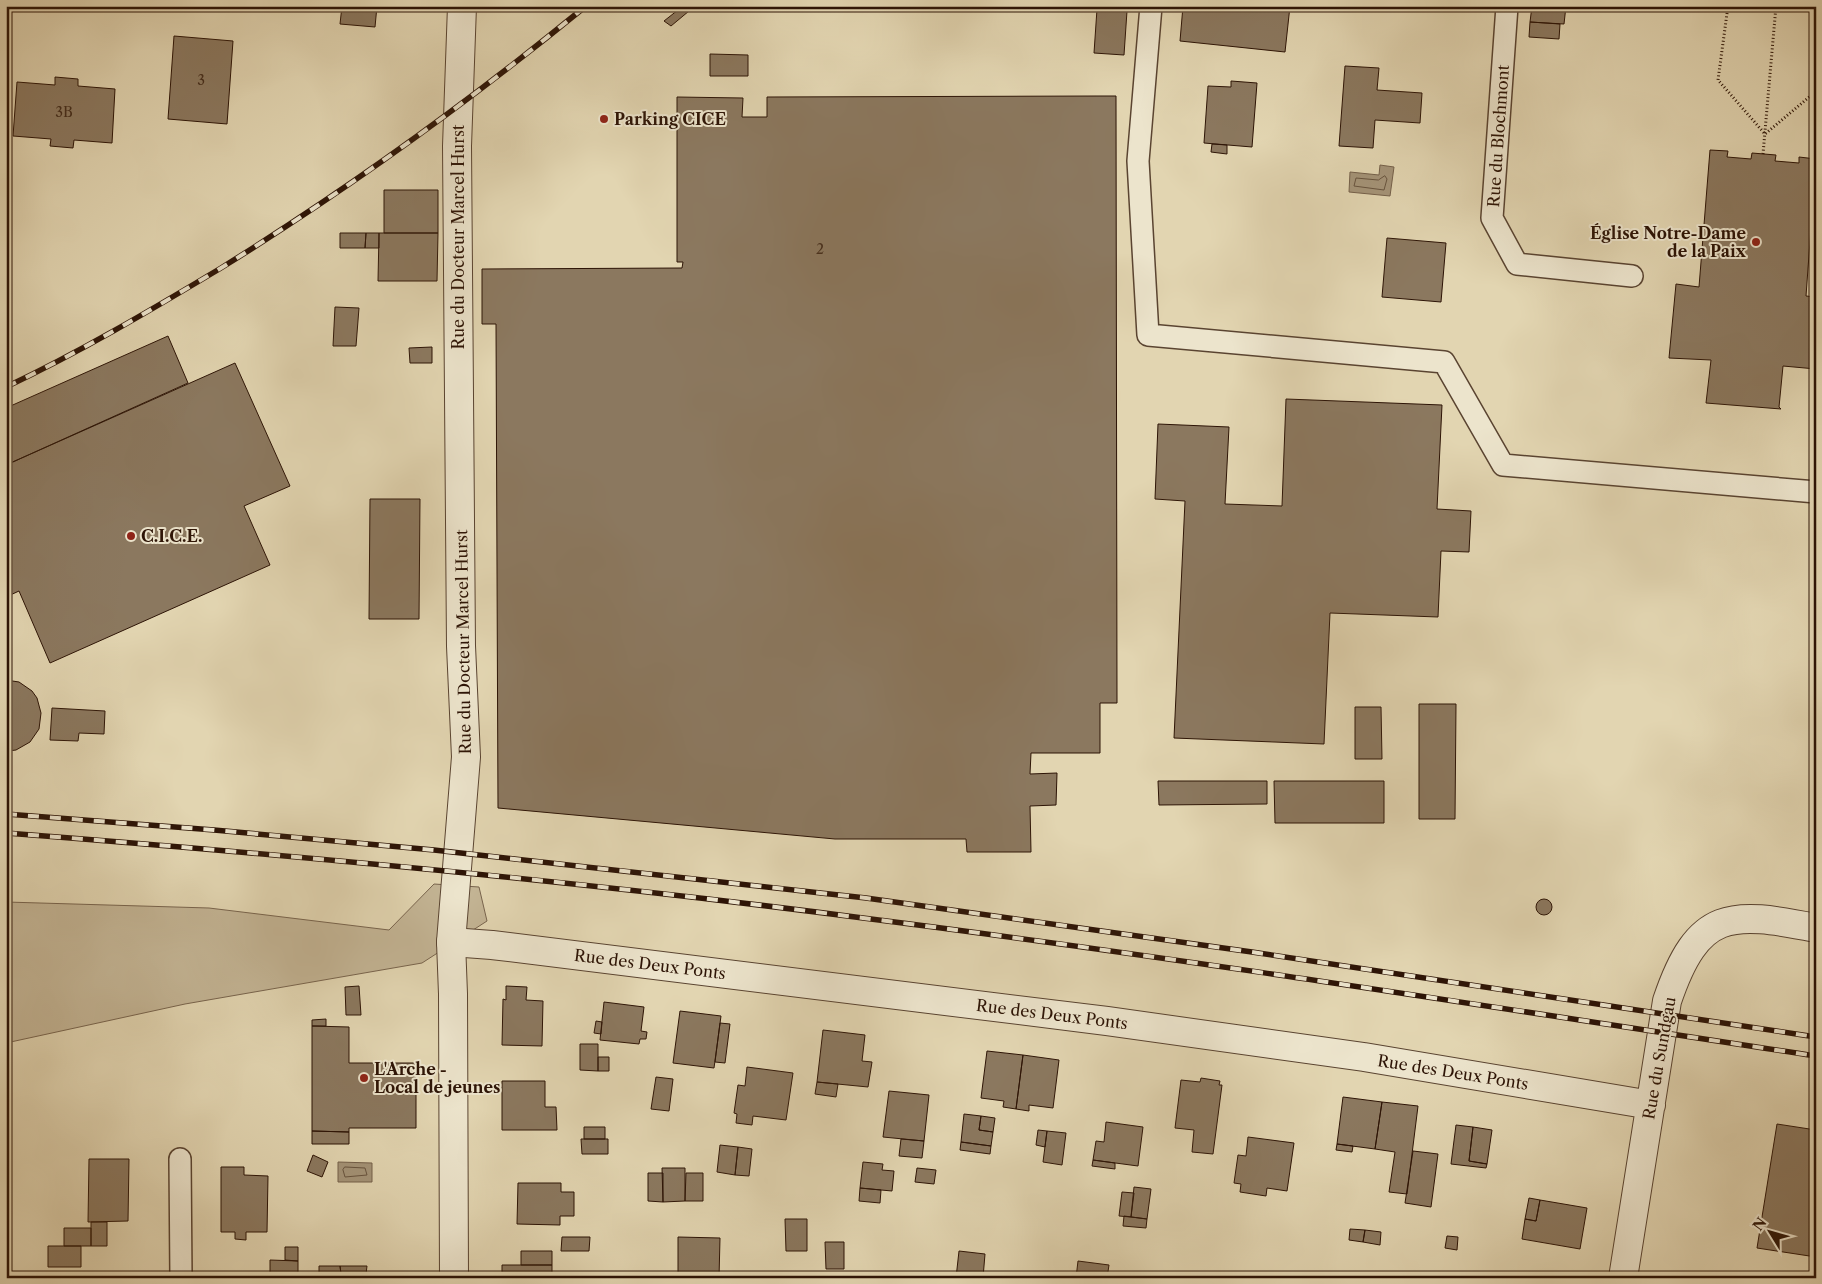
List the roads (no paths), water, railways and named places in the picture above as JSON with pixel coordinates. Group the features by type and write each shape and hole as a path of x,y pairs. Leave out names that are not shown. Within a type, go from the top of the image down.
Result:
{"street":[{"name":"Rue du Docteur Marcel Hurst","path":"454,1278 453,994 450,942 466,757 461,646 457,146 462,6"},
{"name":"Rue du Sundgau","path":"1623,1278 1667,1000 1686,954 1714,926 1738,918 1767,918 1816,928"},
{"name":"Rue des Deux Ponts","path":"450,942 501,946 1107,1021 1364,1057 1651,1105"}],"lane":[{"path":"1152,6 1138,161 1148,335 1444,362 1502,465 1816,492"},
{"name":"Rue du Blochmont","path":"1507,6 1492,218 1517,264 1632,276"},
{"path":"180,1159 181,1278"}],"water":[{"path":"1380,165 1394,167 1390,196 1349,192 1350,172 1379,175"},
{"path":"338,1162 372,1163 372,1182 338,1182"}],"railway":[{"path":"6,387 61,360 115,330 268,238 408,143 498,76 586,6"},
{"path":"6,814 434,850 866,898 1252,952 1816,1037"},
{"path":"6,833 221,850 435,870 756,905 983,933 1816,1056"}],"place":[{"name":"Parking CICE","path":"604,119"},
{"name":"Église Notre-Dame de la Paix","path":"1756,242"},
{"name":"C.I.C.E.","path":"131,536"},
{"name":"L'Arche - Local de jeunes","path":"364,1078"}]}
